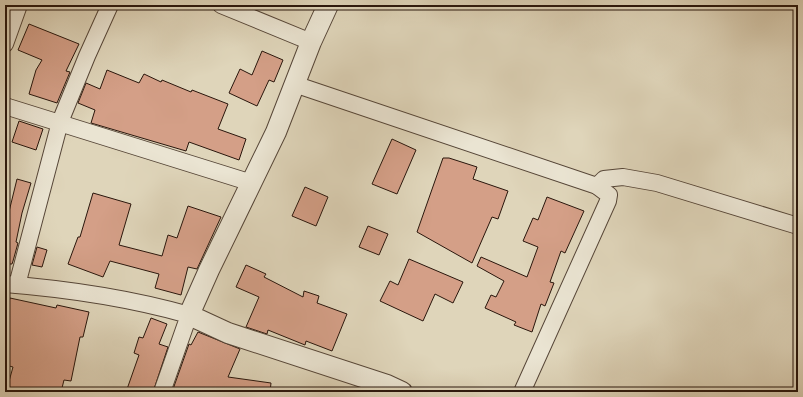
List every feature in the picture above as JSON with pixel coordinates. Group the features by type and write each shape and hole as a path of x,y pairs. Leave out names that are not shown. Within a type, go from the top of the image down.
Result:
{"street":[{"path":"5,44 19,5"},
{"path":"110,5 60,122 11,285 85,292 160,307 189,316 228,333 391,390"},
{"path":"221,5 310,42"},
{"path":"162,392 189,316 209,270 276,132 310,42 328,5"},
{"path":"294,84 597,186 609,195 608,201 522,392"},
{"path":"5,106 252,183"},
{"path":"597,186 604,179 630,177 657,183 798,226"}],"building":[{"path":"29,24 79,44 66,71 70,72 57,103 29,94 36,70 42,60 18,50"},
{"path":"262,51 283,60 274,82 269,80 257,106 229,93 240,69 252,75"},
{"path":"107,70 139,83 144,74 161,82 162,80 191,92 192,90 228,104 218,129 246,139 239,160 189,142 186,151 91,123 95,110 78,103 86,83 100,89"},
{"path":"19,121 43,129 36,150 12,142"},
{"path":"392,139 416,150 397,194 372,184"},
{"path":"443,158 449,158 477,167 473,179 508,191 498,219 492,217 472,263 417,232"},
{"path":"17,179 31,183 22,213 16,242 18,243 13,261 12,264 5,264 5,228"},
{"path":"305,187 328,197 316,226 292,216"},
{"path":"93,193 131,204 119,245 162,256 168,235 177,238 188,206 221,217 197,269 188,267 181,295 155,288 159,274 110,261 103,277 68,264 78,237 80,237"},
{"path":"547,197 584,211 565,253 561,251 550,282 554,283 545,306 541,304 532,332 514,325 516,322 485,308 491,295 496,297 504,281 477,266 481,257 527,277 538,247 523,241 533,218 538,220"},
{"path":"368,226 388,234 379,255 359,247"},
{"path":"37,247 47,250 42,267 32,265"},
{"path":"409,259 463,282 453,303 435,294 423,321 380,301 390,281 398,285"},
{"path":"246,265 266,274 264,277 303,297 304,291 319,296 317,303 347,314 332,351 306,341 305,345 268,330 267,334 246,327 259,297 236,287"},
{"path":"10,298 56,308 57,305 89,312 83,337 80,337 71,381 64,380 61,392 6,392 13,367 5,365 5,319"},
{"path":"151,318 167,324 159,344 168,347 153,392 126,392 139,355 134,353 139,337 143,338"},
{"path":"198,332 240,349 228,377 271,383 270,392 172,392 189,344 191,345"}]}
